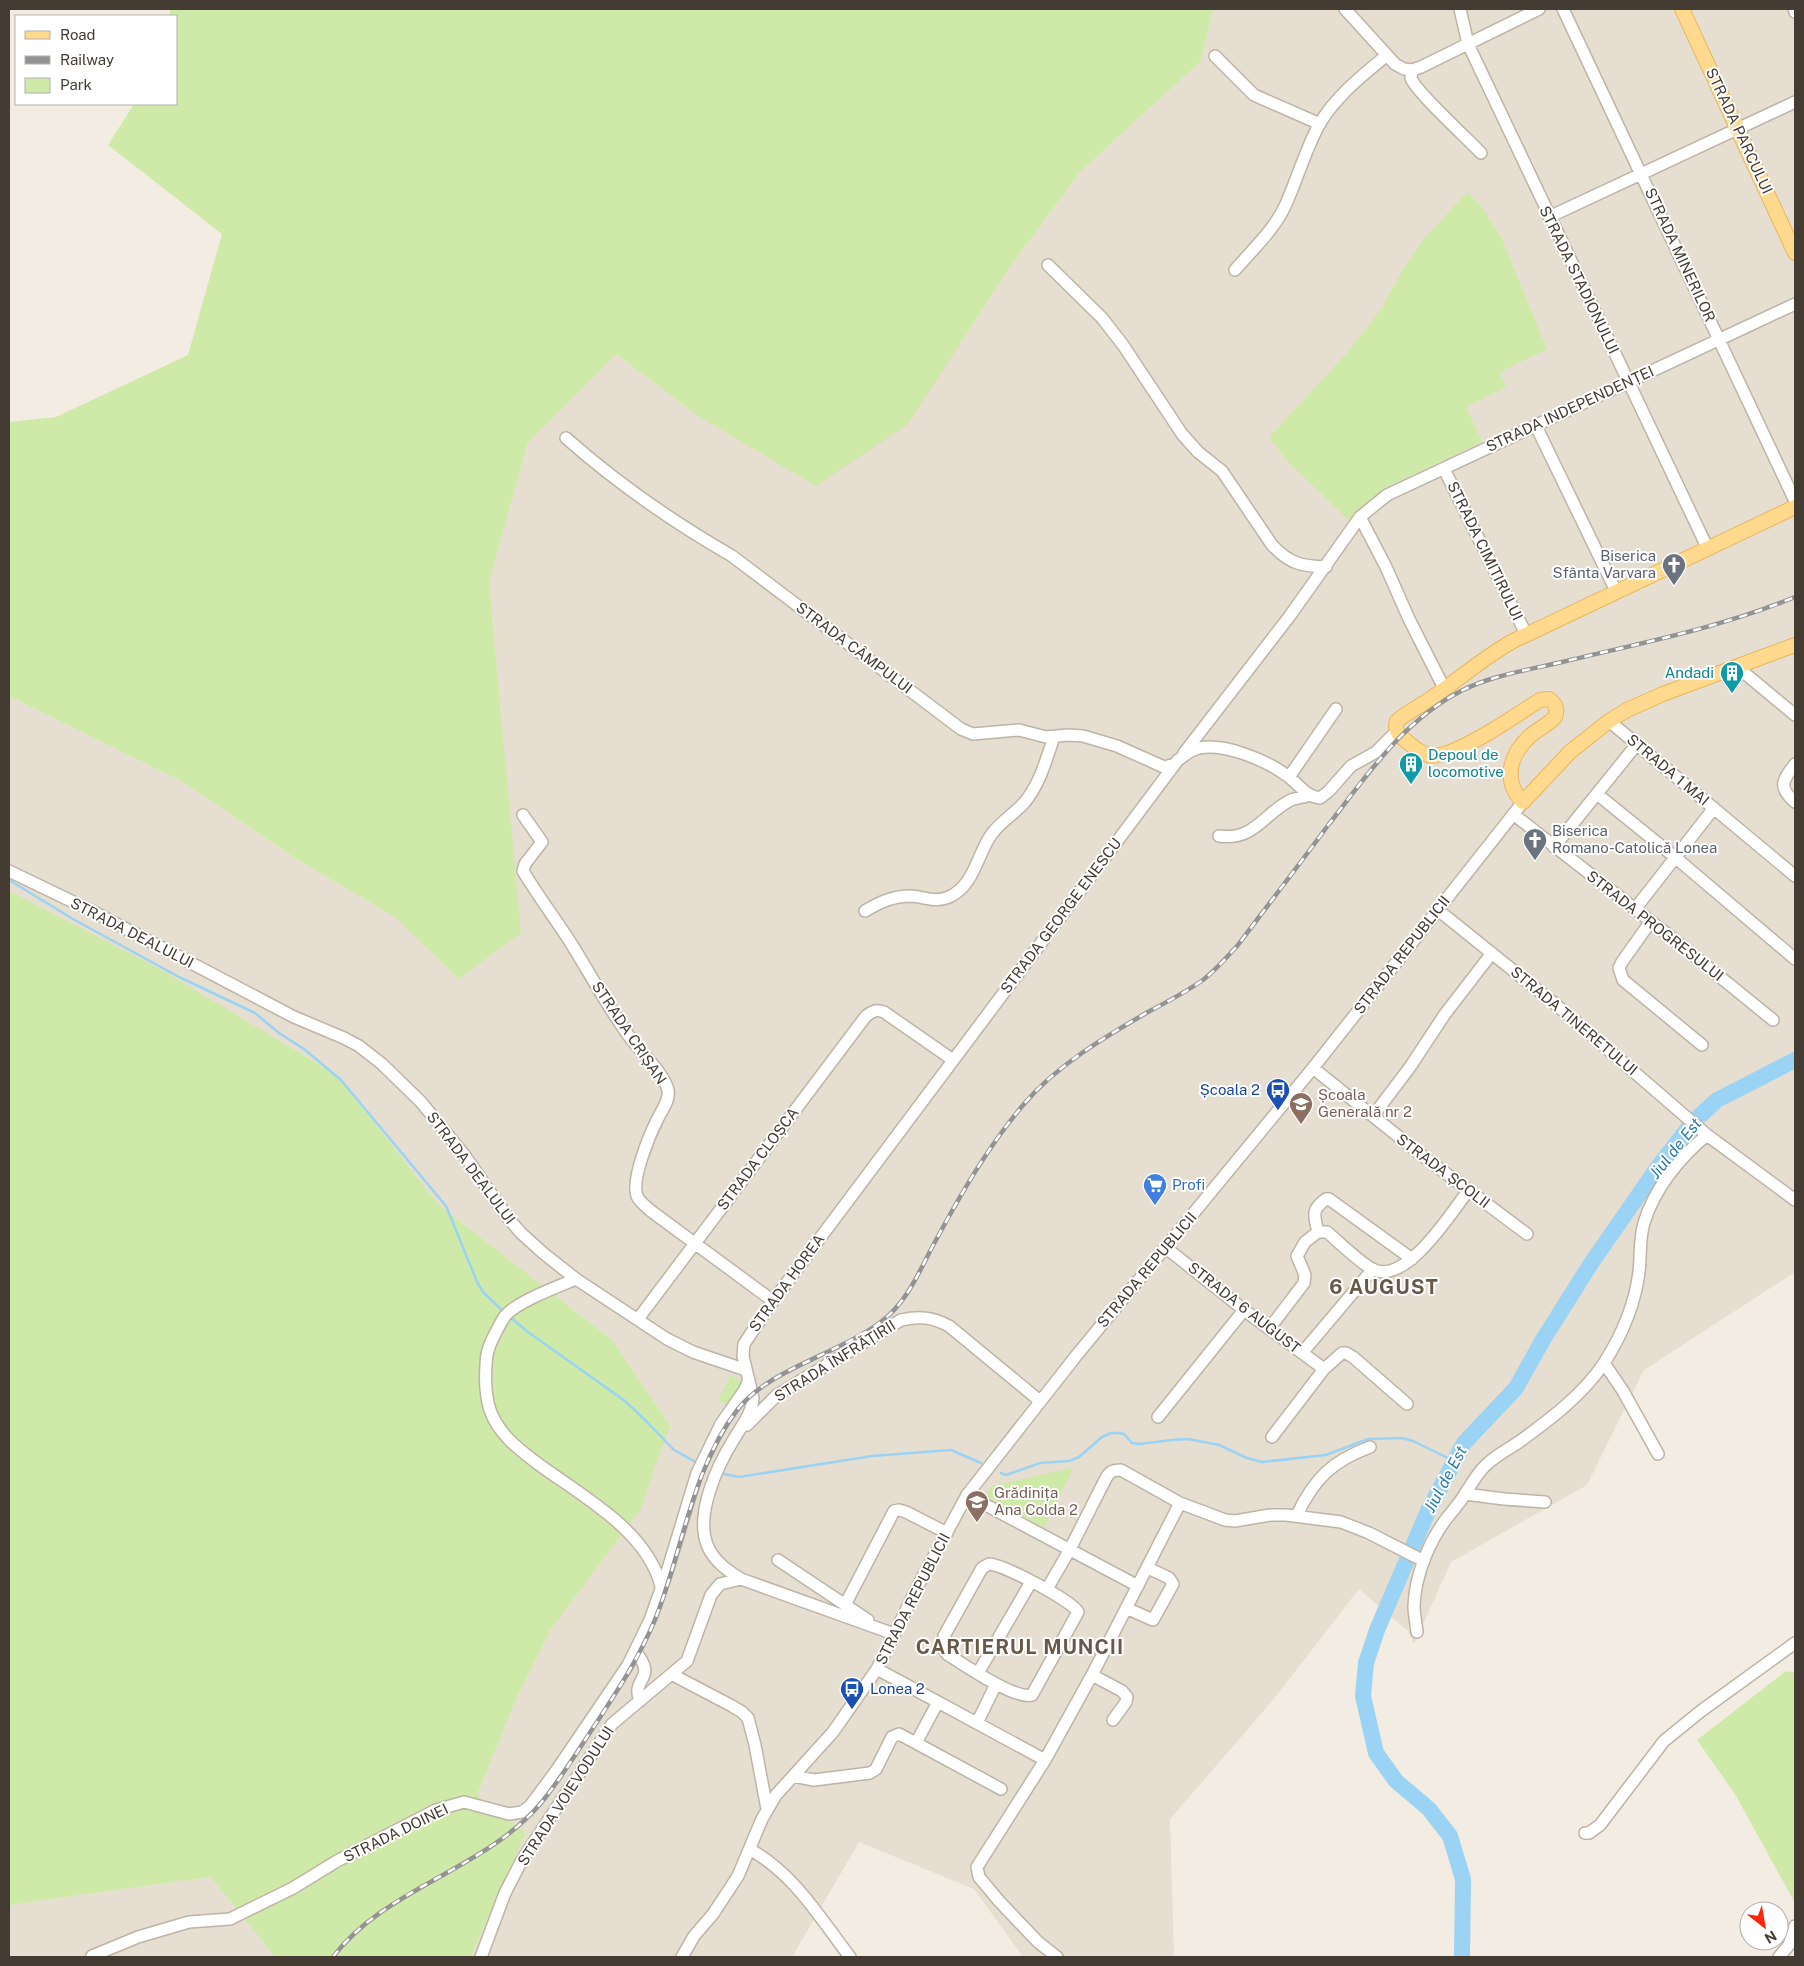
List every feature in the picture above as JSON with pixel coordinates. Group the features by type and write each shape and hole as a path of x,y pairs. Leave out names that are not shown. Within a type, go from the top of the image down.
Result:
{"main road":[{"name":"STRADA PARCULUI","path":"1682,9 1795,253"},
{"path":"1523,802 1512,787 1509,776 1510,767 1524,742 1555,717 1556,706 1549,699 1540,700 1467,745 1440,755 1427,755 1400,736 1397,731 1397,721 1486,658 1526,634 1795,507"},
{"name":"STRADA REPUBLICII","path":"1523,802 1558,763 1610,720 1656,696 1795,645"}],"street":[{"path":"1344,9 1388,56 1404,69 1412,70 1441,58 1539,9"},
{"name":"STRADA STADIONULUI","path":"1460,9 1468,44 1707,548"},
{"name":"STRADA MINERILOR","path":"1563,9 1795,501"},
{"path":"1215,56 1254,95 1320,124"},
{"path":"1235,270 1279,217 1320,124 1337,100 1388,56"},
{"path":"1412,70 1411,77 1415,84 1482,153"},
{"path":"1549,217 1795,102"},
{"path":"1048,265 1069,284 1112,332 1138,365 1182,434 1198,452 1222,471 1272,545 1281,555 1293,563 1326,567"},
{"name":"STRADA INDEPENDENȚEI","path":"1357,522 1387,495 1795,304"},
{"path":"1536,426 1616,591"},
{"name":"STRADA CÂMPULUI","path":"566,438 681,526 732,556 962,729 973,734 1019,730 1054,737 1068,735 1091,738 1117,746 1164,767 1175,765"},
{"name":"STRADA CIMITIRULUI","path":"1444,469 1526,634"},
{"path":"1357,522 1386,567 1405,611 1444,688"},
{"name":"STRADA GEORGE ENESCU","path":"952,1060 1175,765 1289,618 1357,522"},
{"path":"1736,666 1795,715"},
{"path":"1289,777 1336,709"},
{"name":"STRADA 1 MAI","path":"1610,720 1795,876"},
{"path":"1219,836 1229,837 1255,828 1292,800 1310,796 1318,798 1325,796 1352,766 1376,752 1397,731"},
{"path":"865,911 883,900 897,897 913,896 935,901 950,897 961,888 971,876 990,836 1025,802 1038,781 1054,737"},
{"path":"1554,846 1637,744"},
{"path":"1175,765 1192,750 1217,748 1259,760 1289,777 1310,796"},
{"path":"1795,764 1783,780 1783,786 1790,798 1795,802"},
{"path":"1597,794 1795,959"},
{"name":"STRADA REPUBLICII","path":"682,1957 694,1936 713,1914 738,1876 767,1809 776,1795 833,1732 877,1669 888,1632 947,1533 967,1495 1040,1401 1313,1068 1523,802"},
{"path":"1635,909 1714,808"},
{"name":"STRADA PROGRESULUI","path":"1513,814 1773,1020"},
{"name":"STRADA CRIȘAN","path":"523,815 542,842 525,864 523,872 573,947 627,1034 664,1080 668,1090 668,1098 654,1126 642,1159 636,1181 635,1190 637,1197 651,1211 772,1301"},
{"name":"STRADA DEALULUI","path":"9,871 92,910 273,1007 359,1046 382,1064 421,1102 465,1156 495,1201 521,1233 576,1279 668,1339 693,1352 748,1375"},
{"name":"STRADA TINERETULUI","path":"1438,910 1560,1008 1704,1133 1795,1200"},
{"path":"1650,921 1622,962 1620,973 1623,980 1702,1045"},
{"path":"1373,1116 1410,1068 1445,1014 1492,953"},
{"name":"STRADA CLOȘCA","path":"638,1319 866,1016 873,1011 884,1012 952,1060"},
{"name":"STRADA HOREA","path":"741,1579 720,1564 708,1548 704,1522 709,1495 719,1466 753,1405 743,1356 744,1344 772,1301 952,1060"},
{"name":"STRADA ȘCOLII","path":"1313,1068 1468,1191 1527,1234"},
{"path":"1417,1632 1414,1607 1415,1596 1424,1561 1443,1524 1466,1494 1476,1476 1487,1464 1561,1409 1578,1394 1604,1363 1622,1331 1634,1300 1639,1275 1644,1222 1649,1210 1672,1172 1704,1133"},
{"path":"1269,1329 1304,1283 1305,1275 1297,1256 1305,1242 1318,1232 1327,1232 1373,1270 1388,1271 1400,1268 1412,1260 1426,1245 1468,1191"},
{"path":"1318,1232 1314,1215 1316,1208 1326,1199 1329,1199 1412,1260"},
{"name":"STRADA 6 AUGUST","path":"1165,1247 1244,1310 1324,1369"},
{"path":"1302,1353 1373,1270"},
{"path":"576,1279 526,1301 507,1314 490,1345 486,1360 487,1400 496,1423 516,1448 607,1513 643,1548 661,1586"},
{"path":"1158,1417 1244,1310"},
{"name":"STRADA ÎNFRĂȚIRII","path":"734,1438 777,1395 901,1320 918,1316 935,1319 949,1326 1040,1401"},
{"path":"1272,1437 1324,1369 1335,1357 1342,1353 1346,1353 1407,1404"},
{"path":"1604,1363 1623,1391 1658,1454"},
{"name":"STRADA DOINEI","path":"92,1956 138,1937 189,1922 230,1919 293,1888 337,1862 436,1810 464,1802 509,1814 522,1812 535,1801 628,1665 635,1651 650,1620 683,1523 697,1473 721,1424 744,1391 748,1375"},
{"path":"1297,1515 1307,1494 1328,1470 1349,1454 1370,1446"},
{"path":"1047,1589 1104,1480 1109,1473 1115,1470 1122,1470 1180,1503 1225,1520 1235,1521 1270,1515 1297,1515 1341,1522 1355,1526 1424,1561"},
{"path":"1466,1494 1545,1502"},
{"path":"967,1495 1138,1586"},
{"path":"1057,1957 1038,1942 999,1901 979,1877 977,1866 1045,1760 1092,1675 1180,1503"},
{"path":"845,1605 894,1511 906,1512 947,1533"},
{"path":"778,1560 888,1632"},
{"path":"993,1564 1047,1589 1076,1608 1078,1614 1032,1695 1022,1696 996,1684 947,1654 943,1648 942,1643 985,1565 993,1564"},
{"path":"1126,1608 1152,1620 1173,1584 1169,1578 1148,1568"},
{"path":"741,1579 888,1632"},
{"name":"STRADA VOIEVODULUI","path":"481,1957 505,1893 522,1860 612,1724 673,1675 687,1661 711,1595 720,1584 741,1579"},
{"path":"978,1673 1031,1582"},
{"path":"1585,1833 1589,1833 1600,1825 1664,1741 1700,1711 1795,1643"},
{"path":"635,1651 645,1665 646,1670 637,1691 640,1701"},
{"path":"877,1669 1045,1760"},
{"path":"673,1675 737,1709 748,1718 755,1744 767,1809"},
{"path":"1092,1675 1122,1691 1127,1697 1126,1702 1113,1720"},
{"path":"977,1723 996,1684"},
{"path":"916,1743 938,1702"},
{"path":"793,1776 814,1780 870,1773 876,1768 892,1736 899,1734 1000,1789"},
{"path":"750,1850 777,1867 813,1906 850,1957"},
{"path":"1780,1957 1789,1945 1795,1926"}],"shaded area":[{"path":"1213,9 1795,9 1795,1272 1644,1370 1587,1485 1451,1562 1414,1644 1408,1631 1359,1589 1273,1700 1170,1819 1174,1957 1023,1957 974,1889 859,1842 792,1957 471,1957 526,1832 477,1795 518,1695 551,1629 640,1510 612,1340 438,1204 338,1076 9,891 9,696 183,782 293,857 395,917 458,979 504,748 489,582 528,442 616,354 698,416 1008,270 1079,173 1201,61"},
{"path":"212,1877 275,1957 9,1957 9,1905"}],"green space":[{"path":"170,9 1213,9 1201,61 1079,173 1008,270 908,424 816,486 698,416 616,354 528,442 489,582 521,933 458,979 395,917 293,857 183,782 9,696 9,422 56,417 188,355 222,234 108,145 133,105 178,105 178,15 170,15"},
{"path":"1467,192 1483,208 1501,237 1547,349 1500,372 1506,387 1466,407 1482,442 1383,489 1349,520 1289,463 1269,437 1346,354 1381,309 1405,266 1423,240"},
{"path":"9,891 160,969 338,1076 438,1204 612,1340 670,1425 640,1510 551,1629 518,1695 477,1795 526,1832 471,1957 275,1957 211,1877 9,1905"},
{"path":"731,1375 745,1383 729,1405 718,1400"},
{"path":"1071,1468 1072,1471 1044,1528 987,1496 985,1492 992,1486"},
{"path":"1786,1671 1795,1673 1795,1903 1735,1794 1697,1740"}],"waterway":[{"path":"9,880 73,919 179,977 255,1013 279,1033 304,1049 341,1080 446,1206 478,1284 483,1292 504,1312"},
{"name":"Jiul de Est","path":"1462,1957 1463,1879 1450,1836 1429,1809 1396,1781 1376,1753 1363,1696 1366,1663 1377,1630 1428,1511 1464,1443 1516,1388 1544,1338 1592,1262 1658,1167 1693,1122 1717,1100 1795,1060"},
{"path":"510,1317 625,1401 674,1450 694,1461"},
{"path":"1001,1473 1006,1475 1040,1463 1069,1461 1079,1457 1102,1437 1111,1433 1124,1434 1132,1443 1139,1444 1188,1439 1219,1445 1247,1458 1262,1462 1326,1455 1368,1439 1402,1438 1413,1441 1454,1461"},
{"path":"724,1474 739,1477 872,1456 951,1450 981,1463"}],"railway":[{"path":"333,1957 355,1933 380,1913 407,1895 465,1863 518,1826 541,1803 554,1786 617,1691 649,1633 665,1591 699,1483 722,1432 738,1409 751,1395 768,1383 786,1372 847,1343 882,1321 900,1304 977,1169 999,1136 1024,1104 1066,1064 1132,1022 1190,989 1217,968 1238,945 1373,768 1421,717 1461,691 1485,681 1709,626 1738,618 1795,597"}],"place":[{"name":"Biserica Sfânta Varvara","path":"1674,586"},
{"name":"Andadi","path":"1732,694"},
{"name":"Depoul de locomotive","path":"1411,785"},
{"name":"Biserica Romano-Catolică Lonea","path":"1535,861"},
{"name":"Școala 2","path":"1278,1111"},
{"name":"Școala Generală nr 2","path":"1301,1125"},
{"name":"Profi","path":"1155,1206"},
{"name":"Grădinița Ana Colda 2","path":"977,1523"},
{"name":"Lonea 2","path":"852,1710"}],"district":[{"name":"6 AUGUST","path":"1384,1287"},
{"name":"CARTIERUL MUNCII","path":"1020,1647"}]}
